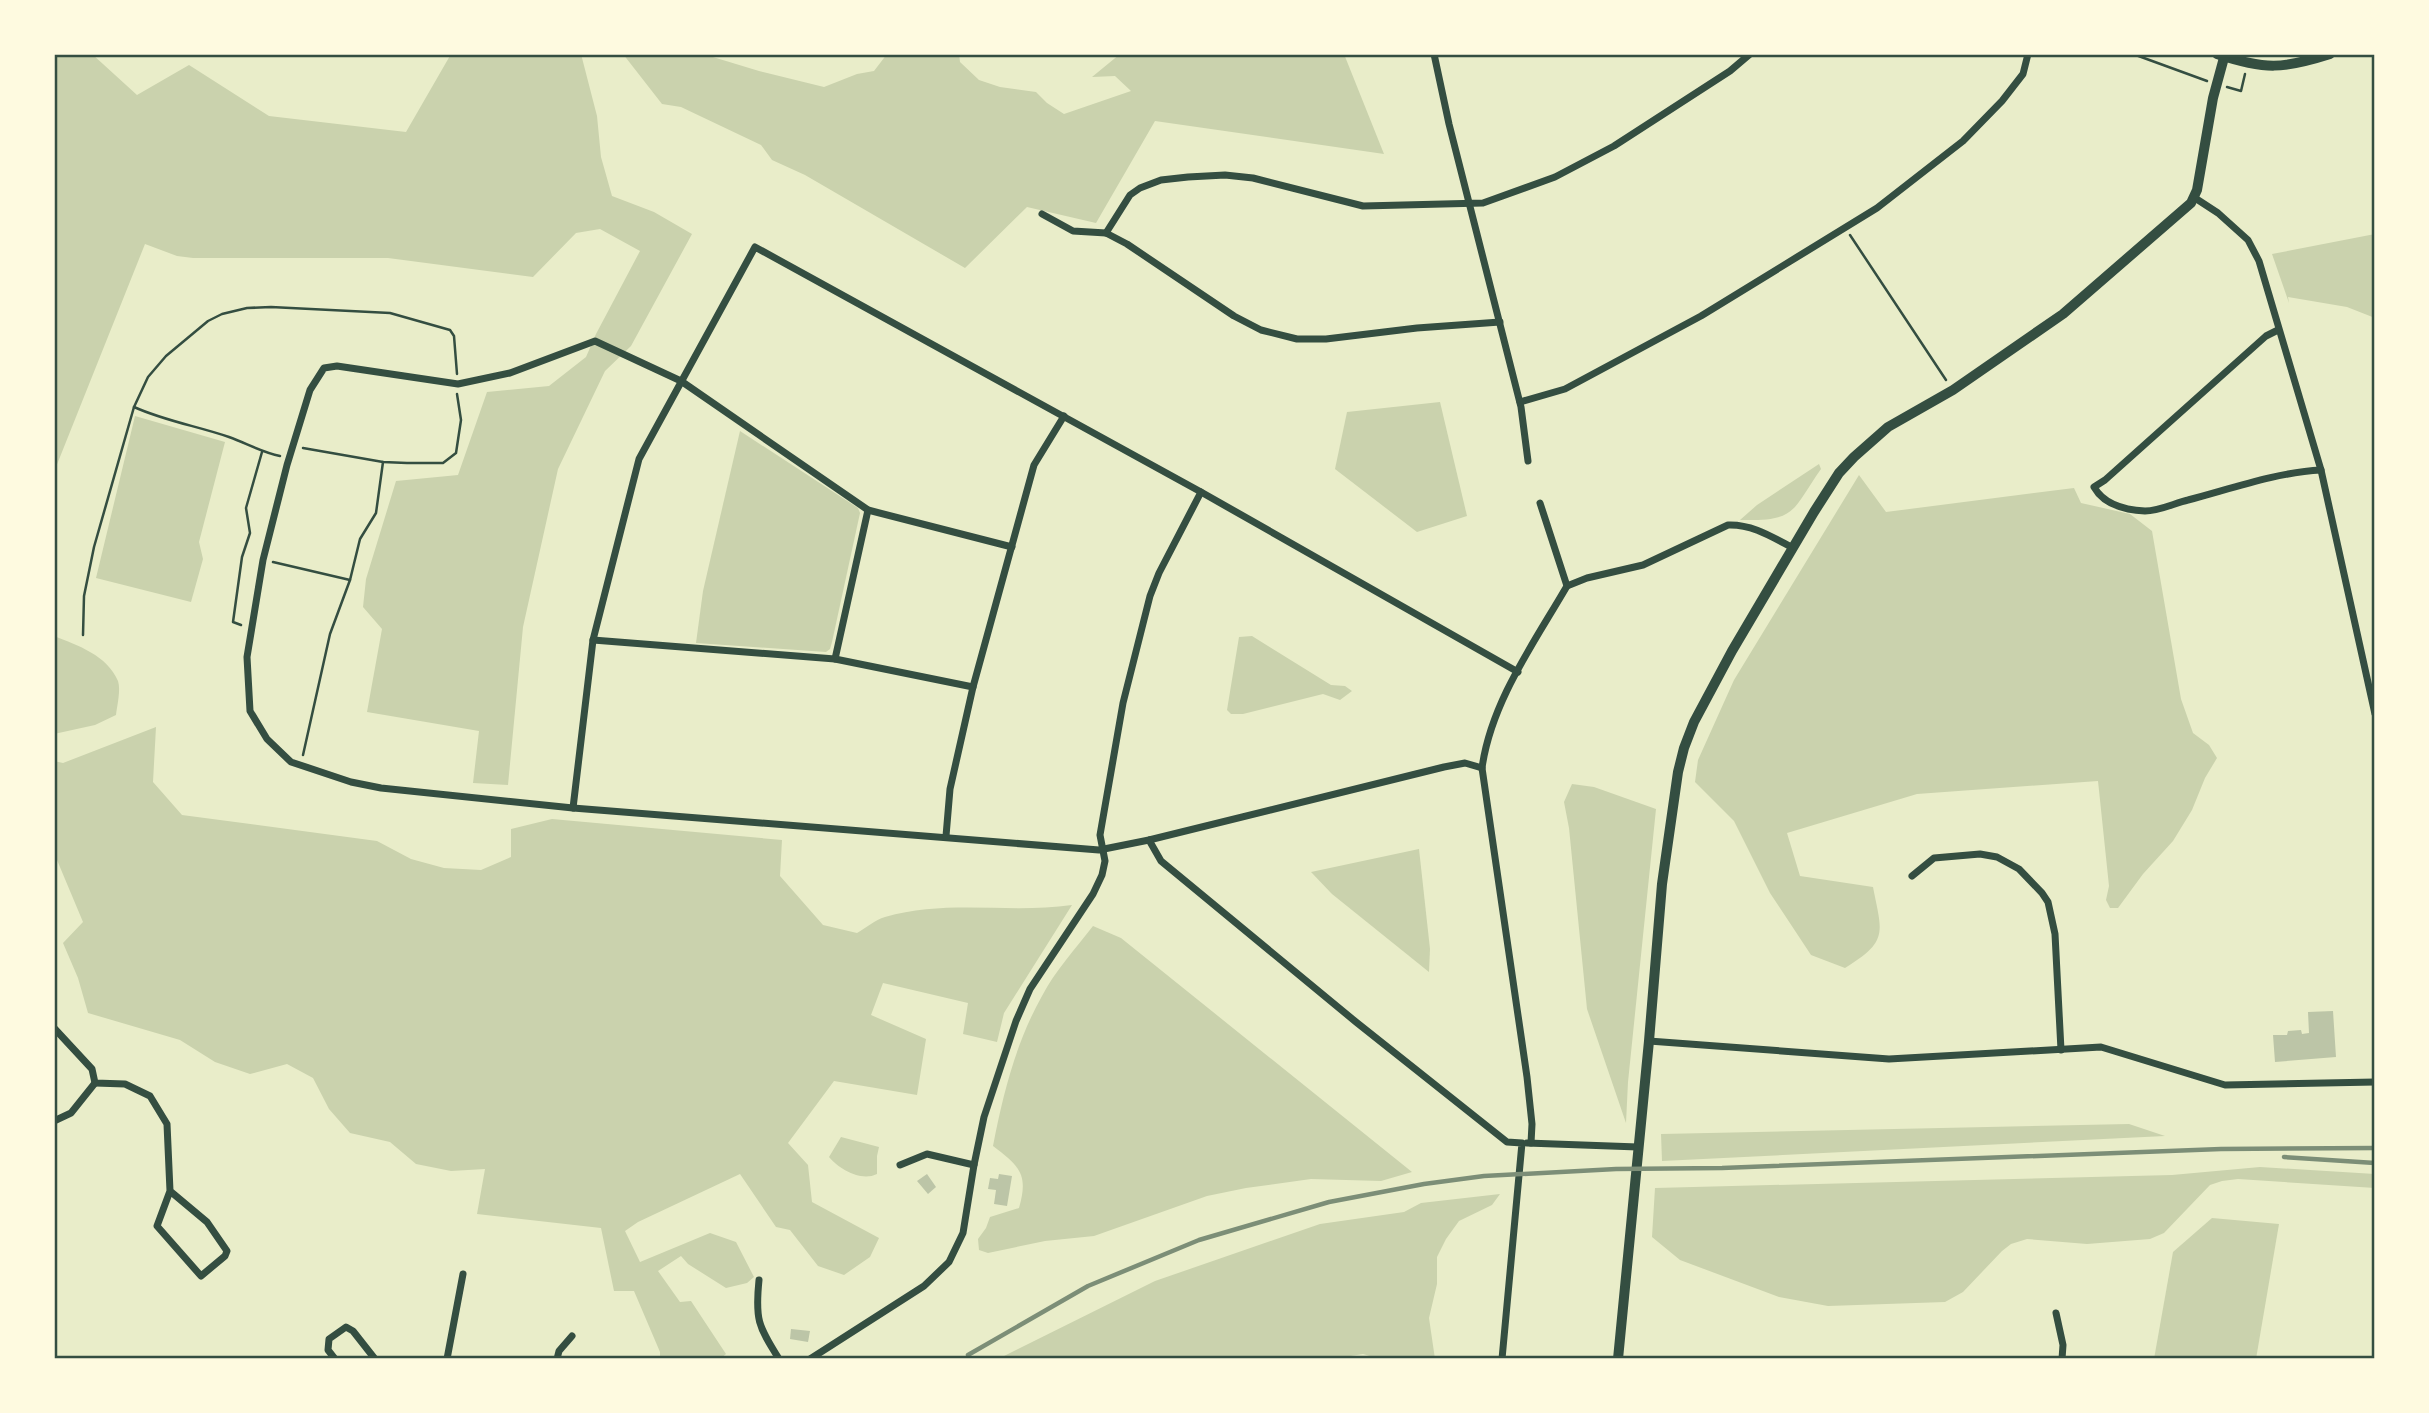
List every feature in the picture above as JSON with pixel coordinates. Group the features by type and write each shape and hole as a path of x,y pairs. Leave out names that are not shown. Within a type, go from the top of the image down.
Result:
{"street":[{"path":"1434,54 1520,402 1528,461"},
{"path":"1106,233 1130,195 1140,188 1161,180 1188,177 1226,175 1253,178 1363,206 1483,203 1555,177 1614,146 1730,72 1750,54"},
{"path":"1520,402 1565,389 1701,316 1846,229 1919,178 1963,141 2002,101 2023,74 2028,54"},
{"path":"1618,1359 1662,884 1672,804 1684,748 1694,722 1732,651 1835,480 1869,442 1953,390 2054,321 2185,210 2195,198 2222,55 2248,64 2270,66 2293,65 2330,54"},
{"path":"2195,198 2248,240 2259,261 2321,470 2370,677 2375,714"},
{"path":"1042,214 1073,232 1106,233 1128,244 1234,316 1261,330 1297,339 1326,339 1500,322"},
{"path":"573,808 593,640 639,458 755,247 1202,492 1518,672"},
{"path":"2278,330 2266,336 2094,487 2098,495 2111,505 2147,511 2250,484 2321,470"},
{"path":"1012,547 868,510 681,381 596,341 510,373 458,384 337,366 324,368 310,390 263,559 247,657 250,711 267,740 291,762 351,782 381,788 573,808 1103,849 1444,767 1465,764 1482,768"},
{"path":"946,836 950,789 973,687 1034,464 1064,416"},
{"path":"810,1359 924,1286 949,1262 963,1233 984,1117 1016,1021 1030,989 1093,894 1102,875 1105,861 1100,835 1123,703 1150,596 1159,573 1202,492"},
{"path":"1540,503 1567,586"},
{"path":"835,659 868,510"},
{"path":"1531,1143 1532,1124 1527,1077 1482,768 1486,740 1495,717 1567,586 1587,578 1643,565 1728,525 1753,529 1793,548"},
{"path":"593,640 835,659 973,687"},
{"path":"1149,840 1161,861 1507,1142 1638,1147"},
{"path":"1912,876 1934,858 1980,854 1997,857 2019,869 2042,893 2048,902 2055,934 2061,1050"},
{"path":"54,1028 92,1069 95,1083"},
{"path":"1649,1041 1889,1059 2101,1047 2225,1085 2375,1082"},
{"path":"54,1121 71,1113 95,1083"},
{"path":"95,1083 125,1084 150,1096 167,1124 170,1191 157,1226 201,1276 225,1256 227,1251 207,1223 170,1191"},
{"path":"1502,1359 1522,1143"},
{"path":"900,1165 928,1154 974,1165"},
{"path":"447,1359 463,1274"},
{"path":"759,1280 757,1306 761,1331 779,1359"},
{"path":"2056,1314 2063,1345 2062,1359"},
{"path":"335,1359 328,1350 329,1339 346,1327 353,1331 375,1359"},
{"path":"557,1359 559,1351 572,1336"}],"path":[{"path":"2133,54 2241,91"},
{"path":"1846,229 1946,380"},
{"path":"83,635 83,596 134,407 148,377 166,356 208,321 222,314 247,308 390,313 450,330 454,336 461,420 456,453 443,463 383,462 292,447"},
{"path":"134,407 289,459"},
{"path":"245,626 233,622 242,557 250,533 246,508 262,452"},
{"path":"301,765 309,718 330,634 350,580 360,539 376,513 383,462"},
{"path":"263,559 350,580"}],"green space":[{"path":"54,54 92,54 137,95 189,65 269,116 406,132 451,54 581,54 597,116 601,157 612,196 654,212 692,234 631,346 605,371 558,469 523,627 508,785 473,783 479,731 367,712 382,629 363,607 366,579 396,481 458,475 487,392 549,386 586,357 640,251 600,229 576,233 533,277 388,258 193,258 177,256 145,244 54,472"},
{"path":"623,54 703,54 824,87 857,74 874,71 887,54 959,54 960,62 979,80 1000,87 1036,92 1064,114 1131,91 1115,76 1092,77 1120,54 1344,54 1384,154 1155,121 1096,223 1027,207 965,268 805,175 772,160 761,145 681,107 662,104"},
{"path":"2375,234 2375,318 2347,307 2288,297 2289,303 2272,254"},
{"path":"1440,402 1467,516 1417,532 1335,469 1347,412"},
{"path":"135,416 225,442 199,542 203,559 191,602 96,578"},
{"path":"740,431 858,508 860,513 832,642 826,652 696,643 703,591"},
{"path":"1819,464 1821,469 1791,511 1772,519 1740,520 1757,505"},
{"path":"1859,475 1886,512 2074,488 2081,503 2130,514 2152,531 2181,699 2193,733 2209,745 2217,758 2205,778 2192,810 2173,841 2143,874 2118,908 2110,908 2106,900 2109,886 2098,781 1917,794 1787,833 1800,876 1873,887 1879,915 1879,935 1869,950 1845,968 1811,955 1770,893 1734,821 1695,782 1698,760 1734,680"},
{"path":"54,636 91,652 107,664 119,685 116,715 95,725 54,734"},
{"path":"1252,636 1331,685 1345,686 1352,691 1340,700 1323,694 1243,714 1231,714 1227,710 1239,637"},
{"path":"156,727 153,782 182,815 377,841 411,859 444,868 481,870 511,857 511,829 552,819 782,840 780,876 823,925 857,933 881,918 908,912 1072,905 1004,1013 997,1042 963,1034 968,1003 883,983 871,1015 926,1039 917,1095 834,1081 788,1143 808,1165 812,1202 879,1238 870,1257 844,1275 818,1266 790,1230 776,1227 740,1174 638,1222 625,1231 640,1262 710,1233 736,1242 754,1277 747,1283 726,1288 688,1264 681,1256 658,1271 680,1302 691,1301 726,1354 720,1359 660,1359 660,1352 634,1291 614,1291 601,1228 477,1214 485,1169 451,1171 416,1164 390,1142 350,1133 329,1109 313,1078 287,1064 250,1074 215,1062 180,1040 88,1013 78,978 63,943 83,922 54,848 54,761 63,763"},
{"path":"1572,784 1594,787 1656,809 1626,1123 1587,1009 1564,802"},
{"path":"1419,849 1430,949 1429,972 1332,894 1311,872"},
{"path":"1093,926 1121,938 1412,1172 1381,1181 1311,1179 1246,1188 1207,1196 1094,1236 1045,1241 988,1253 979,1250 978,1239 990,1217 1019,1208 1022,1196 1020,1172 993,1146 1018,1050 1047,987"},
{"path":"2129,1124 2165,1136 1662,1161 1661,1134"},
{"path":"841,1137 879,1147 877,1174 857,1175 833,1162 829,1157"},
{"path":"2260,1167 2375,1174 2375,1188 2238,1179 2222,1181 2210,1185 2164,1233 2150,1239 2087,1244 2027,1239 2011,1244 1963,1292 1945,1302 1828,1306 1779,1297 1680,1260 1652,1237 1655,1188 2172,1175"},
{"path":"1500,1194 1492,1205 1459,1221 1437,1257 1437,1284 1429,1318 1435,1359 1380,1359 1363,1354 1332,1359 998,1359 1155,1281 1320,1224 1404,1212 1421,1203"},
{"path":"2212,1218 2279,1224 2256,1359 2154,1359 2173,1252"}],"building":[{"path":"2333,1011 2336,1057 2275,1062 2273,1035 2287,1035 2288,1031 2301,1030 2302,1034 2309,1033 2308,1012"},
{"path":"927,1174 936,1187 928,1194 917,1181"},
{"path":"999,1174 1012,1176 1007,1206 994,1204 996,1190 988,1189 990,1178 998,1179"},
{"path":"791,1329 810,1331 808,1342 790,1339"}],"railway":[{"path":"968,1355 1088,1286 1199,1240 1329,1202 1424,1184 1484,1176 1616,1169 1722,1168 2221,1149 2375,1148"},
{"path":"2284,1157 2375,1163"}]}
